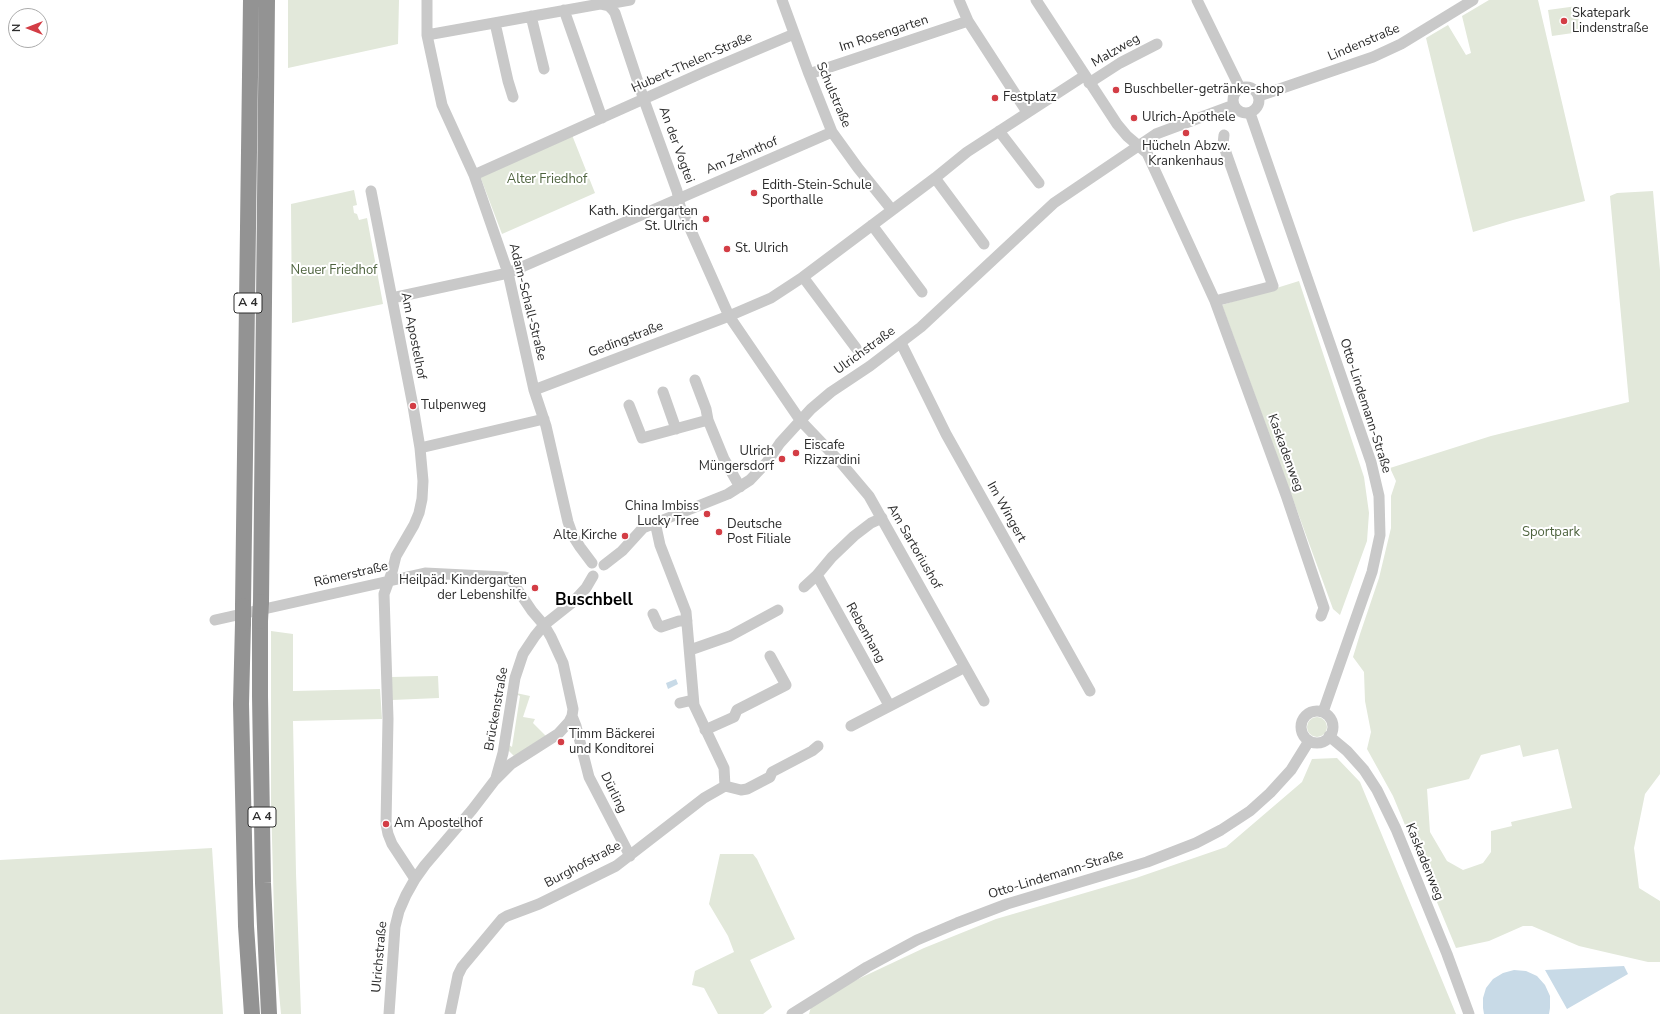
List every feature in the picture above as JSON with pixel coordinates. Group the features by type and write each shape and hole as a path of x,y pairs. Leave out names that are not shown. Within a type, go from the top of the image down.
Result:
{"highway":[{"name":"A 4","path":"251,0 241,704 246,926 252,1014"},
{"name":"A 4","path":"267,0 260,696 262,875 269,1014"}],"street":[{"name":"Adam-Schall-Straße","path":"427,0 427,35 442,105 474,176 508,273 534,390 544,418 560,481 568,522 573,536 592,563"},
{"path":"427,35 600,4 611,5 630,0"},
{"name":"Schulstraße","path":"782,0 832,132 858,168 892,210"},
{"path":"959,0 968,21 1027,112"},
{"name":"Kaskadenweg","path":"1036,0 1117,124 1147,153 1215,301 1286,495 1324,608 1321,616"},
{"path":"1198,0 1240,88"},
{"name":"Lindenstraße","path":"1259,96 1373,57 1401,44 1473,0"},
{"name":"An der Vogtei","path":"611,5 616,13 644,100 679,198 680,206 729,316 800,420"},
{"path":"564,10 602,118"},
{"path":"531,16 544,68"},
{"name":"Im Rosengarten","path":"809,74 968,21"},
{"path":"495,23 513,97"},
{"name":"Hubert-Thelen-Straße","path":"474,176 794,34"},
{"name":"Malzweg","path":"892,210 967,152 1027,112 1087,79 1157,44"},
{"path":"1249,86 1254,88 1259,96 1259,104 1254,111 1250,113 1246,114 1239,111 1234,105 1234,95 1240,88 1249,86"},
{"path":"1138,145 1156,134 1234,105"},
{"name":"Otto-Lindemann-Straße","path":"1250,113 1371,462 1379,496 1380,535 1372,572 1324,712"},
{"path":"999,131 1039,183"},
{"name":"Am Zehnthof","path":"392,298 508,273 832,132"},
{"path":"1215,301 1273,286 1223,144 1224,134"},
{"name":"Ulrichstraße","path":"604,565 622,551 643,528 716,499 740,487 758,472 780,443 811,409 831,392 900,343 937,313 1054,203 1138,145"},
{"path":"935,178 984,244"},
{"name":"Am Apostelhof","path":"371,191 420,448 423,481 422,499 416,519 396,556 384,594 388,719 386,824 392,844 415,879"},
{"name":"Gedingstraße","path":"534,390 729,316 771,298 803,277 892,210"},
{"path":"872,225 922,292"},
{"path":"803,277 856,348"},
{"name":"Im Wingert","path":"900,343 946,434 1090,692"},
{"path":"695,380 706,409 708,420 724,459 740,487"},
{"path":"663,392 676,429"},
{"path":"629,405 642,438 708,420"},
{"path":"420,448 544,418"},
{"name":"Am Sartoriushof","path":"800,420 822,442 865,491 882,518 984,701"},
{"path":"804,587 854,536 871,523 882,518"},
{"path":"655,522 660,545 684,604 687,621 695,710 724,768 725,786 741,790 747,789 770,777 772,772 812,752 818,746"},
{"path":"600,562 604,565 603,573 599,576 593,576 589,570 592,563 600,562"},
{"name":"Römerstraße","path":"215,620 425,573 505,577 510,579 532,611 544,625"},
{"name":"Rebenhang","path":"817,575 889,705"},
{"path":"572,716 573,709 570,689 563,663 544,625 579,596 590,583 593,576"},
{"path":"690,650 730,636 778,610"},
{"path":"653,614 658,625 661,627 679,621 687,621"},
{"name":"Brückenstraße","path":"495,780 503,754 519,666 529,645 544,625"},
{"path":"705,730 734,717 737,710 786,686 770,656"},
{"path":"851,726 965,667"},
{"path":"680,703 693,700"},
{"path":"1318,711 1324,712 1332,723 1329,736 1322,742 1309,741 1302,733 1301,722 1308,713 1318,711"},
{"name":"Ulrichstraße","path":"390,1010 395,927 399,911 415,879 495,780 512,764 558,734 565,728 572,716"},
{"name":"Dürling","path":"572,716 589,777 630,856"},
{"name":"Kaskadenweg","path":"1329,736 1356,760 1377,790 1399,836 1447,954 1469,1014"},
{"name":"Otto-Lindemann-Straße","path":"792,1014 867,966 917,940 1006,904 1147,862 1196,843 1221,830 1250,811 1270,793 1291,770 1309,741"},
{"path":"503,754 508,760 518,760"},
{"name":"Burghofstraße","path":"450,1014 458,975 462,967 502,919 539,904 616,866 704,798 725,786"}],"green space":[{"path":"288,0 399,0 398,44 288,68"},
{"path":"1489,0 1538,0 1585,201 1473,232 1426,38 1448,25 1466,55 1471,53 1462,16"},
{"name":"Skatepark Lindenstraße","path":"1577,6 1580,32 1552,36 1548,10"},
{"name":"Alter Friedhof","path":"572,135 595,193 502,234 480,176"},
{"name":"Neuer Friedhof","path":"354,190 357,205 353,206 354,213 357,214 359,220 367,218 383,304 292,323 291,204"},
{"name":"Sportpark","path":"1653,191 1660,270 1660,774 1645,794 1634,848 1639,888 1660,901 1660,962 1648,962 1579,946 1532,926 1523,926 1489,941 1456,948 1393,796 1367,749 1371,732 1365,701 1364,672 1353,657 1379,578 1391,528 1391,496 1396,481 1390,468 1491,436 1629,402 1610,196 1617,193","holes":["1520,745 1523,757 1558,749 1572,808 1511,822 1512,826 1491,831 1491,852 1483,863 1463,870 1447,861 1430,832 1427,789 1469,779 1481,755"]},
{"path":"1299,281 1364,477 1369,513 1367,541 1340,615 1333,609 1222,305"},
{"path":"271,631 293,634 293,691 380,689 382,719 293,721 301,1014 281,1014 275,950 271,802"},
{"path":"438,676 439,698 392,700 391,677"},
{"path":"516,693 530,696 523,717 535,719 533,723 547,737 514,756 509,751 509,745 512,747 520,696"},
{"path":"1313,717 1321,717 1327,723 1327,731 1321,737 1313,737 1307,731 1307,723"},
{"path":"1337,758 1360,782 1456,1014 809,1014 811,1007 854,981 924,948 996,919 1136,878 1226,847 1302,782 1312,759"},
{"path":"212,848 223,1014 0,1014 0,860"},
{"path":"720,854 753,854 757,859 795,939 750,960 772,1007 763,1014 718,1014 704,988 692,985 695,971 734,952 728,936 709,904"}],"water":[{"path":"676,679 678,684 668,689 666,683"},
{"path":"1624,966 1628,974 1567,1009 1545,970"},
{"path":"1514,970 1526,971 1537,976 1545,985 1550,996 1549,1014 1484,1014 1483,998 1486,988 1493,979 1503,973"}],"place":[{"name":"Skatepark Lindenstraße","path":"1564,21"},
{"name":"Buschbeller-getränke-shop","path":"1116,90"},
{"name":"Festplatz","path":"995,98"},
{"name":"Ulrich-Apothele","path":"1134,118"},
{"name":"Hücheln Abzw. Krankenhaus","path":"1186,133"},
{"name":"Edith-Stein-Schule Sporthalle","path":"754,193"},
{"name":"Kath. Kindergarten St. Ulrich","path":"706,219"},
{"name":"St. Ulrich","path":"727,249"},
{"name":"Tulpenweg","path":"413,406"},
{"name":"Eiscafe Rizzardini","path":"796,453"},
{"name":"Ulrich Müngersdorf","path":"782,459"},
{"name":"China Imbiss Lucky Tree","path":"707,514"},
{"name":"Deutsche Post Filiale","path":"719,532"},
{"name":"Alte Kirche","path":"625,536"},
{"name":"Heilpäd. Kindergarten der Lebenshilfe","path":"535,588"},
{"name":"Timm Bäckerei und Konditorei","path":"561,742"},
{"name":"Am Apostelhof","path":"386,824"}],"district":[{"name":"Buschbell","path":"594,601"}]}
